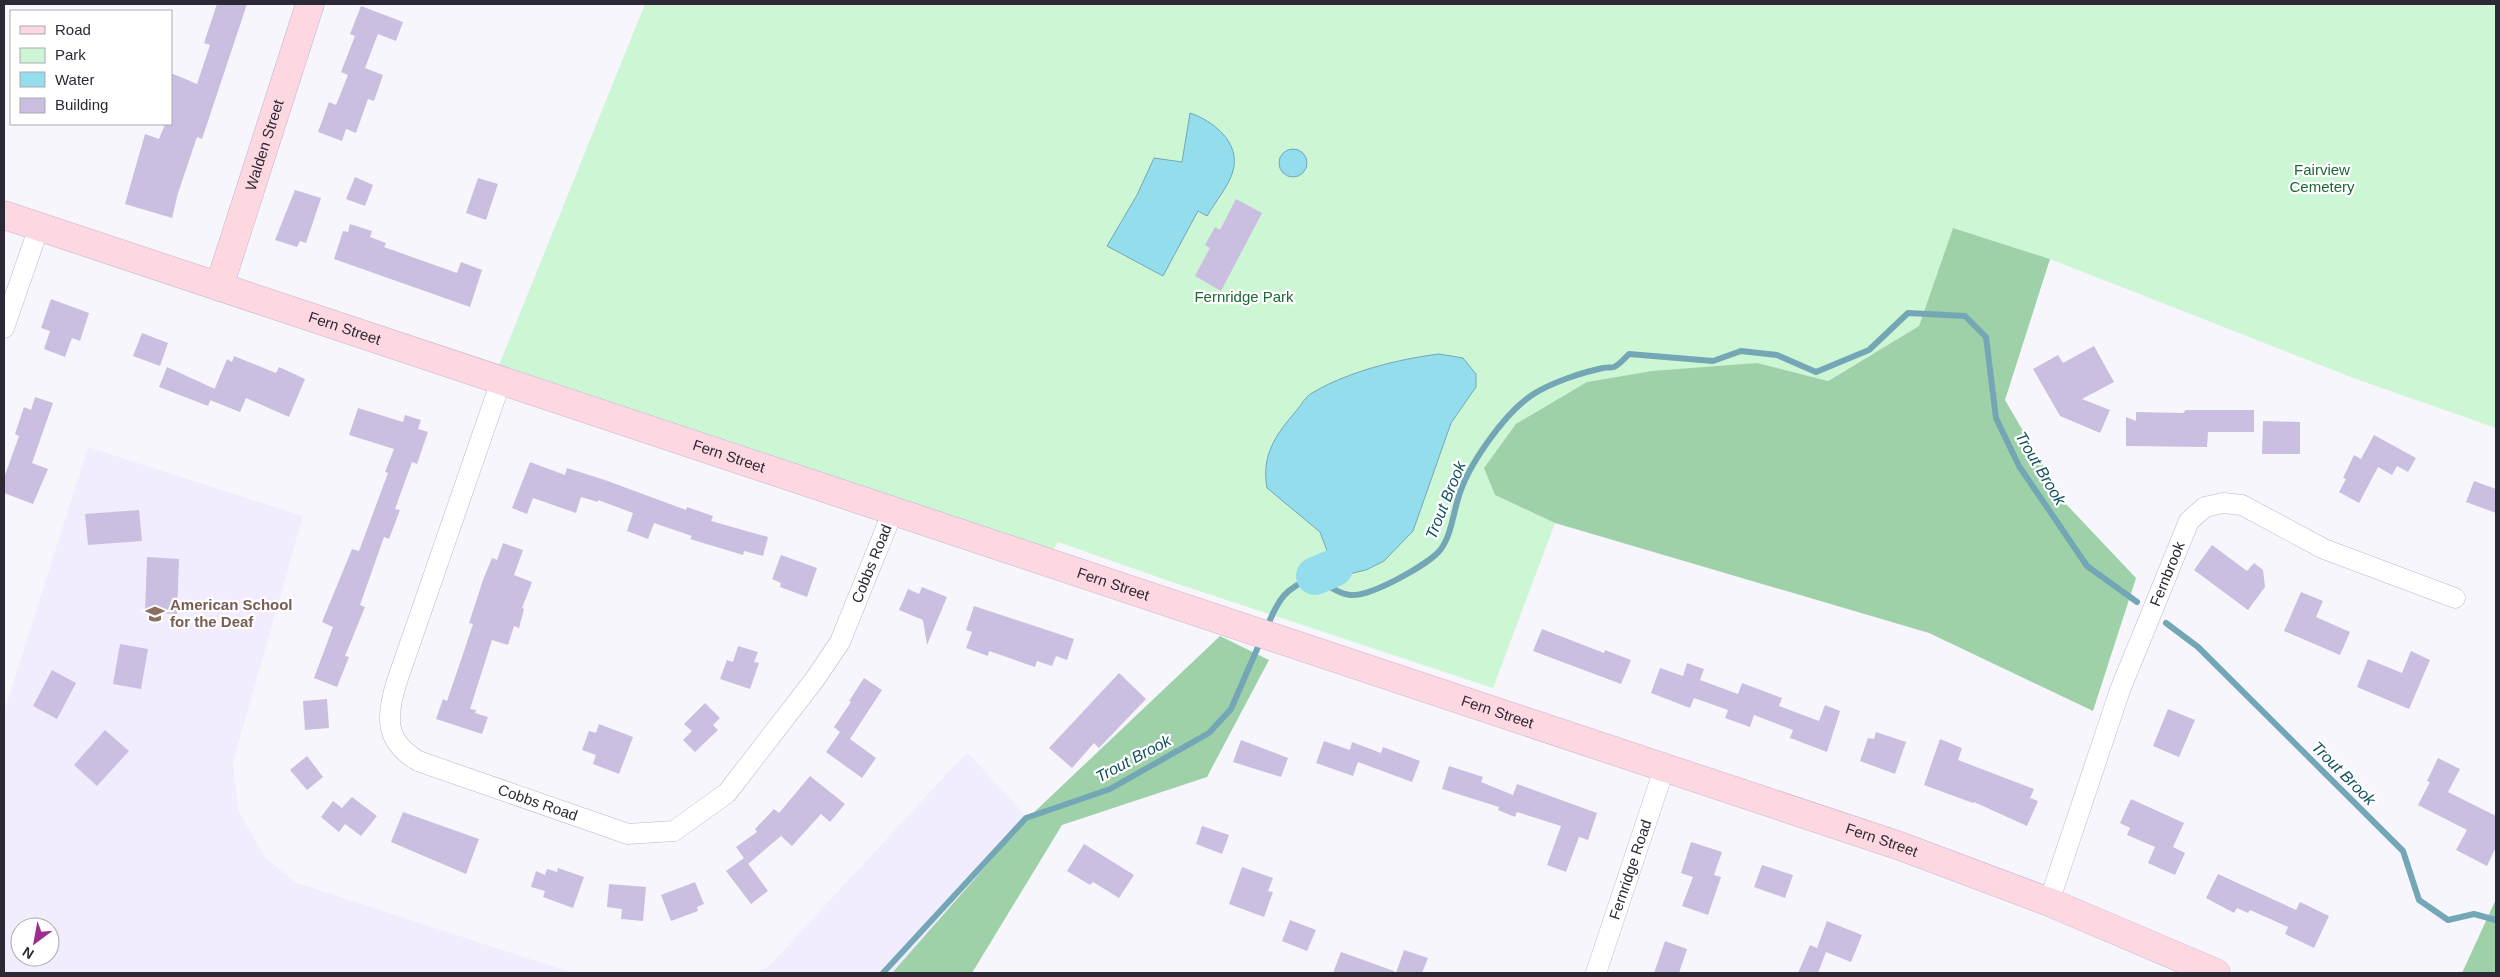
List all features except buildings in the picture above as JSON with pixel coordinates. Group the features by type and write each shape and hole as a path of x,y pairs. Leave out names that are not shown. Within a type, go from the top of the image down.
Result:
{"street":[{"name":"Walden Street","path":"219,287 310,4"},
{"name":"Fern Street","path":"4,215 1665,766 1900,846 2049,902 2216,973"},
{"path":"4,328 39,227"},
{"name":"Cobbs Road","path":"501,381 396,684 389,714 392,735 406,754 418,761 628,834 674,831 727,793 815,679 840,642 893,511"},
{"name":"Fernbrook","path":"2049,902 2120,690 2189,521 2204,507 2223,503 2242,506 2324,549 2455,598"},
{"name":"Fernridge Road","path":"1596,973 1665,766"}],"shaded area":[{"name":"American School for the Deaf","path":"88,447 303,516 233,762 238,810 264,856 295,882 573,973 4,973 4,712"},
{"path":"967,752 1028,818 892,973 754,973 768,967"}],"green space":[{"name":"Fernridge Park","path":"645,4 2496,4 2496,428 2356,379 2050,259 1953,228 1919,326 1827,381 1757,363 1714,367 1495,495 1555,523 1493,688 1169,581 1058,542 1053,550 499,365"},
{"path":"1953,228 2050,259 2005,400 2065,503 2136,578 2093,711 1929,633 1555,523 1495,495 1484,468 1516,424 1587,382 1652,371 1757,363 1828,381 1919,326"},
{"path":"1220,636 1269,660 1207,777 1062,825 972,973 892,973 1028,818"},
{"path":"2496,899 2496,973 2462,973"}],"water":[{"path":"1190,113 1208,121 1229,142 1233,151 1233,171 1225,188 1207,216 1198,211 1163,276 1107,246 1137,195 1154,158 1182,162"},
{"path":"1293,149 1303,153 1307,163 1303,173 1293,177 1283,173 1279,163 1283,153"},
{"path":"1439,354 1463,358 1476,374 1476,387 1451,423 1413,531 1384,561 1366,570 1337,577 1320,532 1267,488 1266,465 1272,446 1283,428 1312,393 1341,379 1373,368 1407,359"}],"waterway":[{"name":"Trout Brook","path":"1266,629 1279,602 1289,590 1315,576 1341,593 1360,594 1372,591 1413,571 1435,555 1447,538 1458,499 1469,472 1488,442 1521,404 1548,386 1586,372 1614,367 1629,354 1713,361 1741,351 1777,355 1816,372 1869,350 1908,313 1965,316 1986,337 1996,418 2019,466 2087,566 2137,602"},
{"path":"1315,576 1334,568"},
{"name":"Trout Brook","path":"2166,623 2198,647 2403,851 2419,900 2448,920 2474,914 2496,920"},
{"name":"Trout Brook","path":"883,973 1026,818 1110,789 1209,733 1231,709 1261,640"}],"place":[{"name":"American School for the Deaf","path":"155,614"}],"park label":[{"name":"Fairview Cemetery","path":"2322,178"}]}
